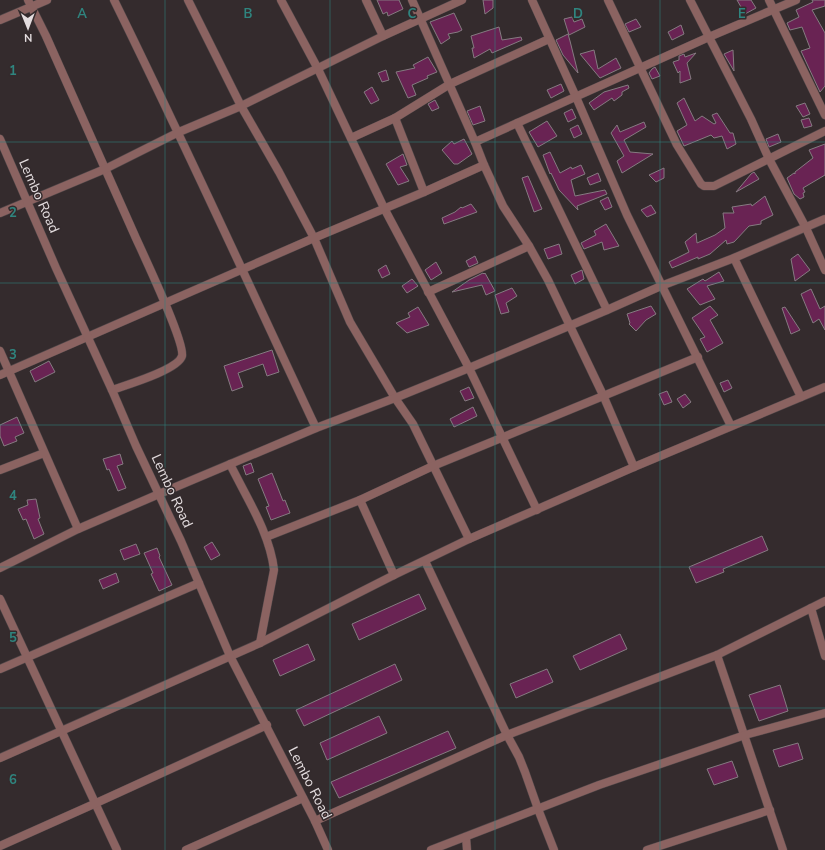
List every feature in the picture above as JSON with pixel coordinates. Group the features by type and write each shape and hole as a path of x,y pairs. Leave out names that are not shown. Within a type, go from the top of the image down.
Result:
{"street":[{"path":"0,20 30,3 47,0"},
{"path":"114,0 179,132 208,198 316,428"},
{"path":"188,0 241,106 279,172 314,238 350,322 395,398 413,424 469,539"},
{"path":"281,0 318,69 384,208 469,368 501,438 537,510"},
{"path":"366,0 383,36"},
{"path":"412,0 503,206 529,246 603,395 634,467"},
{"path":"0,213 105,169 179,132 241,106 383,36 462,0"},
{"path":"532,0 627,215 731,426"},
{"path":"608,0 677,145 701,184 704,186 714,186 825,131"},
{"path":"690,0 751,119 769,159 806,228 825,270"},
{"path":"769,0 825,115"},
{"path":"475,142 709,37 796,0"},
{"path":"30,3 164,302 182,348 182,357 178,363 169,369 112,390"},
{"path":"350,138 395,118 450,84 549,39"},
{"path":"395,118 424,192"},
{"path":"517,123 607,310"},
{"name":"Lembo Road","path":"0,139 136,446 199,583 230,656 267,725 328,850"},
{"path":"0,375 164,302 424,192 484,165"},
{"path":"0,568 78,529 159,494 316,428 469,368 661,286 734,258 825,219"},
{"path":"428,292 529,246"},
{"path":"734,258 801,397"},
{"path":"0,351 78,529"},
{"path":"266,537 360,500 433,466 698,357"},
{"path":"0,758 260,643 469,539 634,467 825,387"},
{"path":"0,470 44,453"},
{"path":"230,464 266,537 273,560 274,570 260,643"},
{"path":"360,500 394,575"},
{"path":"425,561 519,757 554,850"},
{"path":"0,669 199,583"},
{"path":"0,599 116,850"},
{"path":"315,821 508,735 718,655 825,601"},
{"path":"811,608 825,656"},
{"path":"718,655 783,850"},
{"path":"431,850 599,785 745,735 825,713"},
{"path":"0,846 267,725"},
{"path":"186,850 303,798"},
{"path":"647,850 770,810"},
{"path":"466,837 468,850"}],"building":[{"path":"377,0 399,0 403,9 388,16 387,12 383,14"},
{"path":"483,0 493,0 493,8 485,14"},
{"path":"737,0 751,0 756,8 745,14"},
{"path":"812,0 825,0 825,6 812,10 825,33 825,86 820,92 801,51 810,48 802,27 790,30 787,23 799,17 796,10 813,2"},
{"path":"454,13 462,30 448,34 450,38 441,44 430,22"},
{"path":"572,17 574,22 582,19 585,27 569,35 564,19"},
{"path":"636,19 641,27 629,32 625,24"},
{"path":"681,25 684,34 672,40 668,32"},
{"path":"499,27 502,40 521,37 522,40 492,53 490,49 474,58 472,48 474,48 471,36"},
{"path":"568,34 578,73 563,55 556,40"},
{"path":"594,50 598,69 616,58 621,68 600,78 580,54"},
{"path":"733,50 734,71 724,54"},
{"path":"696,53 687,63 691,79 680,83 680,71 678,73 673,62 679,60 679,56 684,54 685,57"},
{"path":"428,57 437,72 412,85 416,95 408,98 396,72 415,68 413,65"},
{"path":"655,67 660,76 652,79 649,73"},
{"path":"386,70 389,80 382,82 378,73"},
{"path":"561,84 564,91 551,98 547,90"},
{"path":"628,85 629,88 622,92 622,95 614,101 612,98 594,110 589,103 604,92"},
{"path":"372,87 379,100 371,104 364,92"},
{"path":"684,98 695,121 702,116 714,124 716,123 712,115 717,113 730,133 733,133 736,144 727,149 722,136 714,138 711,135 684,146 677,131 687,125 677,103"},
{"path":"435,100 439,108 432,111 428,104"},
{"path":"805,103 810,114 803,117 796,106"},
{"path":"480,106 485,121 473,125 467,111"},
{"path":"572,109 576,118 568,122 564,113"},
{"path":"809,118 812,126 804,128 801,120"},
{"path":"547,121 557,136 538,147 529,132"},
{"path":"644,122 646,127 624,140 630,152 653,154 622,173 617,161 624,156 611,133 617,125 620,132"},
{"path":"578,125 582,134 574,138 570,129"},
{"path":"778,134 781,142 769,147 766,139"},
{"path":"464,139 472,154 458,164 454,164 442,150 452,141 454,144"},
{"path":"825,144 825,175 803,188 805,192 803,193 804,197 800,199 794,194 787,178 794,173 795,174 795,172 813,158 809,150"},
{"path":"550,152 560,173 571,167 572,169 581,165 585,174 571,180 575,196 605,190 607,194 577,206 578,210 559,190 551,173 550,174 543,155"},
{"path":"403,154 407,165 400,167 409,181 398,185 386,164"},
{"path":"664,168 664,178 656,182 649,175"},
{"path":"754,172 759,179 736,192 751,174"},
{"path":"598,173 601,181 590,185 587,178"},
{"path":"528,176 542,209 534,212 522,178"},
{"path":"765,196 773,215 761,221 761,224 749,226 734,242 727,244 726,240 710,254 698,259 698,257 672,268 669,262 689,252 685,242 696,233 697,243 715,235 725,228 723,213 734,213 732,207 751,204 752,206"},
{"path":"608,197 612,207 605,210 600,201"},
{"path":"471,204 477,212 444,224 442,218 455,212 461,207 462,208"},
{"path":"651,205 656,213 647,217 641,210"},
{"path":"606,224 619,246 604,250 602,242 584,249 581,243 596,235 594,231"},
{"path":"559,244 562,254 548,259 544,249"},
{"path":"798,254 810,270 795,281 791,259"},
{"path":"475,256 478,263 469,267 466,261"},
{"path":"436,262 442,273 431,280 425,270"},
{"path":"386,265 390,274 382,278 378,270"},
{"path":"582,270 584,279 575,284 571,275"},
{"path":"719,272 724,281 707,286 715,299 700,305 687,289 703,279 705,281"},
{"path":"485,273 495,291 486,295 482,285 452,292 469,280"},
{"path":"412,279 418,286 407,293 402,286"},
{"path":"512,288 517,296 506,303 509,312 501,314 495,295"},
{"path":"811,289 820,309 825,306 825,330 819,319 813,323 801,294"},
{"path":"651,306 656,314 646,320 636,331 629,324 627,314"},
{"path":"710,306 718,315 710,320 723,343 707,352 700,339 705,337 692,318"},
{"path":"418,307 429,325 407,333 396,323 410,317 408,313"},
{"path":"785,307 800,330 791,334 782,308"},
{"path":"272,350 279,372 267,376 263,364 238,373 243,387 232,391 224,366"},
{"path":"49,361 55,372 35,382 30,371"},
{"path":"728,380 732,388 724,392 720,383"},
{"path":"469,387 474,398 465,401 460,391"},
{"path":"667,391 672,402 664,405 659,394"},
{"path":"685,394 691,402 683,408 677,399"},
{"path":"473,407 477,416 454,427 450,419"},
{"path":"17,417 24,433 15,437 17,441 4,446 0,436 0,425"},
{"path":"120,454 123,464 117,466 126,488 118,491 103,459"},
{"path":"251,463 254,472 246,475 243,466"},
{"path":"272,473 283,501 285,500 290,513 271,520 266,507 269,506 258,479"},
{"path":"36,499 40,518 38,519 44,534 34,539 26,519 23,520 18,509 28,505 27,500"},
{"path":"762,536 768,550 723,569 724,572 696,583 689,567"},
{"path":"212,542 220,555 211,560 204,547"},
{"path":"136,544 140,554 124,560 120,550"},
{"path":"157,548 159,557 172,585 159,591 144,553"},
{"path":"116,573 119,582 103,589 99,580"},
{"path":"419,594 426,609 359,640 352,624"},
{"path":"620,634 627,649 580,670 573,656"},
{"path":"308,644 315,660 280,676 273,660"},
{"path":"395,664 402,680 304,726 296,710"},
{"path":"547,669 553,682 516,698 510,684"},
{"path":"780,685 788,711 759,721 749,695"},
{"path":"379,716 387,733 327,760 320,743"},
{"path":"448,731 456,748 339,798 331,782"},
{"path":"798,743 803,759 779,767 773,750"},
{"path":"732,761 738,777 714,785 707,769"}]}
